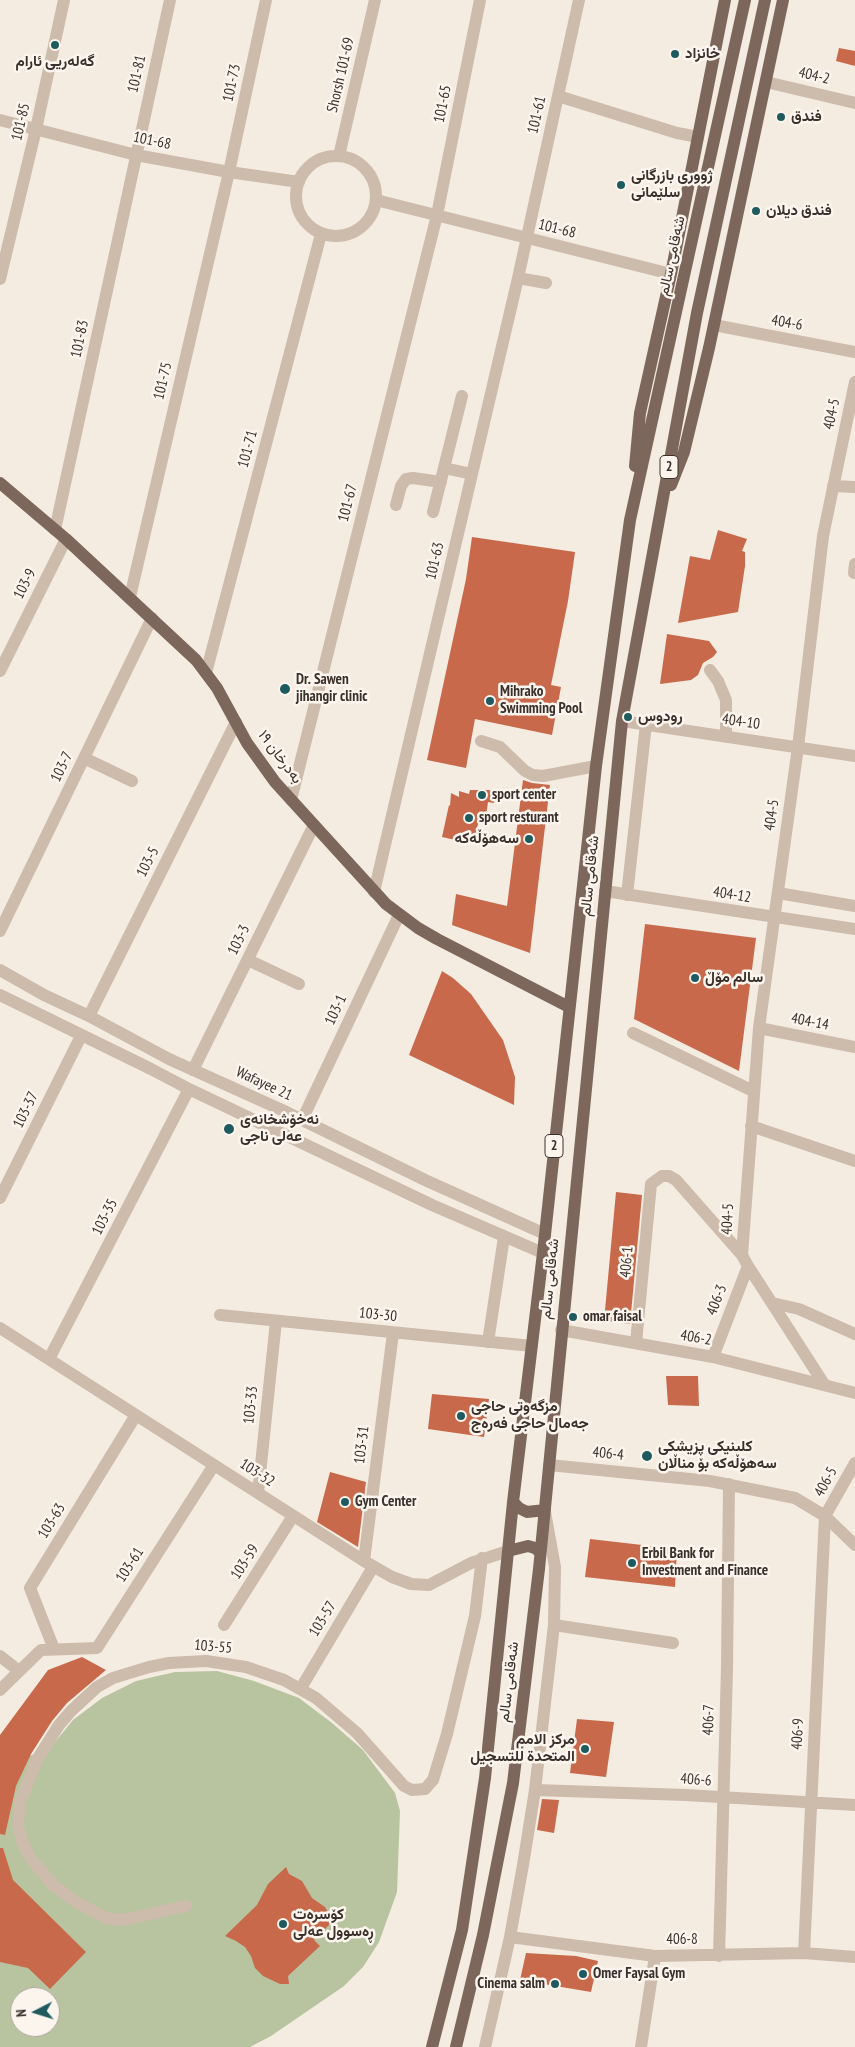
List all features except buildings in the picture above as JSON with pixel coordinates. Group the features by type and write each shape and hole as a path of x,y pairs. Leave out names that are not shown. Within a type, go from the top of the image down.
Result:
{"main road":[{"name":"شەقامی سالم","path":"432,2047 462,1930 485,1778 513,1502 543,1253 596,766 630,520 640,413 671,274 725,0"},
{"name":"شەقامی سالم","path":"630,520 745,0"},
{"name":"شەقامی سالم","path":"456,2047 483,1935 513,1783 545,1510 561,1330 622,721 697,313 766,0"},
{"name":"شەقامی سالم","path":"660,512 684,452 714,325 783,0"},
{"name":"بەدرخان ١٩","path":"0,483 66,539 184,647 206,673 261,763 291,800 374,892 399,915 418,928 458,951 569,1007"},
{"path":"513,1502 527,1512 545,1510"},
{"path":"508,1551 528,1546 540,1552"}],"street":[{"name":"101-85","path":"0,279 36,129 64,0"},
{"name":"101-81","path":"136,154 170,0"},
{"name":"101-73","path":"229,172 266,0"},
{"name":"Shorsh 101-69","path":"339,156 375,0"},
{"name":"101-65","path":"437,214 480,0"},
{"name":"101-61","path":"526,238 579,0"},
{"name":"404-2","path":"766,82 855,103"},
{"path":"558,96 677,133 698,137"},
{"name":"101-68","path":"0,120 136,154 229,172 299,182"},
{"name":"101-83","path":"55,530 136,154"},
{"path":"339,156 352,159 371,176 376,188 376,200 373,212 366,223 357,231 345,236 333,236 321,234 310,227 302,218 297,207 296,194 299,182 305,171 314,163 326,157 339,156"},
{"name":"101-75","path":"130,597 229,172"},
{"name":"101-68","path":"376,200 671,274"},
{"name":"101-67","path":"291,800 437,214"},
{"name":"101-71","path":"206,673 321,234"},
{"name":"101-63","path":"374,892 526,238"},
{"path":"518,278 546,283"},
{"name":"404-6","path":"714,325 855,352"},
{"name":"404-5","path":"745,1260 753,1091 759,1028 798,747 823,536 855,382"},
{"path":"433,512 462,396"},
{"path":"444,468 472,474"},
{"path":"396,505 401,486 406,479 413,478 441,482"},
{"path":"833,486 855,487"},
{"name":"103-9","path":"0,671 66,539"},
{"path":"854,572 855,564"},
{"name":"103-7","path":"0,931 152,618"},
{"path":"710,670 726,700 726,736"},
{"name":"404-10","path":"622,721 855,756"},
{"name":"103-5","path":"89,1016 236,722"},
{"path":"627,895 646,724"},
{"path":"481,741 500,748 524,771 533,775 543,776 596,766"},
{"path":"84,758 132,781"},
{"name":"103-3","path":"193,1070 314,825"},
{"name":"404-12","path":"605,891 855,929"},
{"path":"778,893 855,906"},
{"name":"103-1","path":"302,1120 399,915"},
{"path":"248,960 299,984"},
{"name":"Wafayee 21","path":"0,970 44,995 193,1070 302,1120 425,1180 545,1234"},
{"path":"0,996 189,1089 504,1237 543,1253"},
{"name":"404-14","path":"759,1028 855,1047"},
{"path":"633,1033 753,1091"},
{"name":"103-37","path":"0,1198 81,1036"},
{"name":"103-35","path":"49,1359 189,1089"},
{"path":"751,1126 855,1160"},
{"name":"406-1","path":"636,1344 651,1184 662,1176 670,1176 676,1180 745,1260"},
{"path":"488,1342 504,1237"},
{"path":"745,1260 824,1384"},
{"name":"406-3","path":"713,1357 745,1260"},
{"path":"772,1303 799,1309 855,1334"},
{"name":"103-30","path":"220,1315 532,1346"},
{"name":"103-33","path":"258,1493 276,1321"},
{"name":"103-32","path":"0,1328 368,1564 411,1584 429,1585 482,1558 508,1551"},
{"name":"406-2","path":"561,1330 713,1357 855,1393"},
{"name":"103-31","path":"368,1564 393,1333"},
{"name":"103-63","path":"54,1650 30,1588 136,1415"},
{"name":"406-5","path":"825,1516 855,1463"},
{"name":"103-61","path":"54,1650 97,1648 214,1465"},
{"name":"406-4","path":"549,1465 728,1484 795,1498 825,1516 855,1545"},
{"name":"406-7","path":"719,1956 727,1668 728,1484"},
{"path":"485,2047 510,1937 535,1790 554,1625 555,1567 545,1510"},
{"name":"103-59","path":"224,1625 293,1516"},
{"name":"406-9","path":"804,1953 825,1516"},
{"name":"103-55","path":"186,1906 123,1920 106,1918 76,1902 53,1885 31,1859 24,1846 18,1827 20,1802 38,1758 59,1725 84,1698 113,1678 149,1666 206,1660 265,1674 301,1688 332,1710 357,1733 404,1786 412,1790 426,1789 433,1780 447,1734 475,1616 482,1558"},
{"name":"103-57","path":"301,1688 368,1564"},
{"path":"554,1625 673,1643"},
{"path":"0,1690 41,1650 54,1650"},
{"path":"0,1656 19,1671"},
{"name":"406-6","path":"535,1790 855,1805"},
{"name":"406-8","path":"510,1937 655,1956 804,1953 855,1957"},
{"path":"641,2047 655,1956"}],"green space":[{"path":"217,1671 254,1681 299,1698 363,1750 395,1793 400,1811 397,1892 379,1942 363,1967 344,1986 271,2036 250,2047 0,2047 0,1764 10,1764 51,1747 73,1720 102,1698 136,1681 175,1672"}],"place":[{"name":"گەلەریی ئارام","path":"55,45"},
{"name":"خانزاد","path":"675,54"},
{"name":"فندق","path":"781,117"},
{"name":"ژووری بازرگانی سلێمانی","path":"621,185"},
{"name":"فندق ديلان","path":"756,211"},
{"name":"Dr. Sawen jihangir clinic","path":"285,689"},
{"name":"Mihrako Swimming Pool","path":"490,701"},
{"name":"رودوس","path":"628,717"},
{"name":"sport center","path":"482,795"},
{"name":"sport resturant","path":"469,818"},
{"name":"سەهۆڵەکە","path":"529,839"},
{"name":"سالم مۆڵ","path":"695,978"},
{"name":"نەخۆشخانەی عەلی ناجی","path":"229,1129"},
{"name":"omar faisal","path":"573,1317"},
{"name":"مزگه‌وتی حاجی جەمال حاجی فەرەج","path":"461,1416"},
{"name":"کلینیکی پزیشکی سەهۆڵەکە بۆ مناڵان","path":"647,1456"},
{"name":"Gym Center","path":"345,1502"},
{"name":"Erbil Bank for Investment and Finance","path":"632,1563"},
{"name":"مركز الامم المتحدة للتسجيل","path":"585,1749"},
{"name":"کۆسرەت ڕەسوول عەلی","path":"283,1924"},
{"name":"Omer Faysal Gym","path":"583,1974"},
{"name":"Cinema salm","path":"555,1984"}]}
